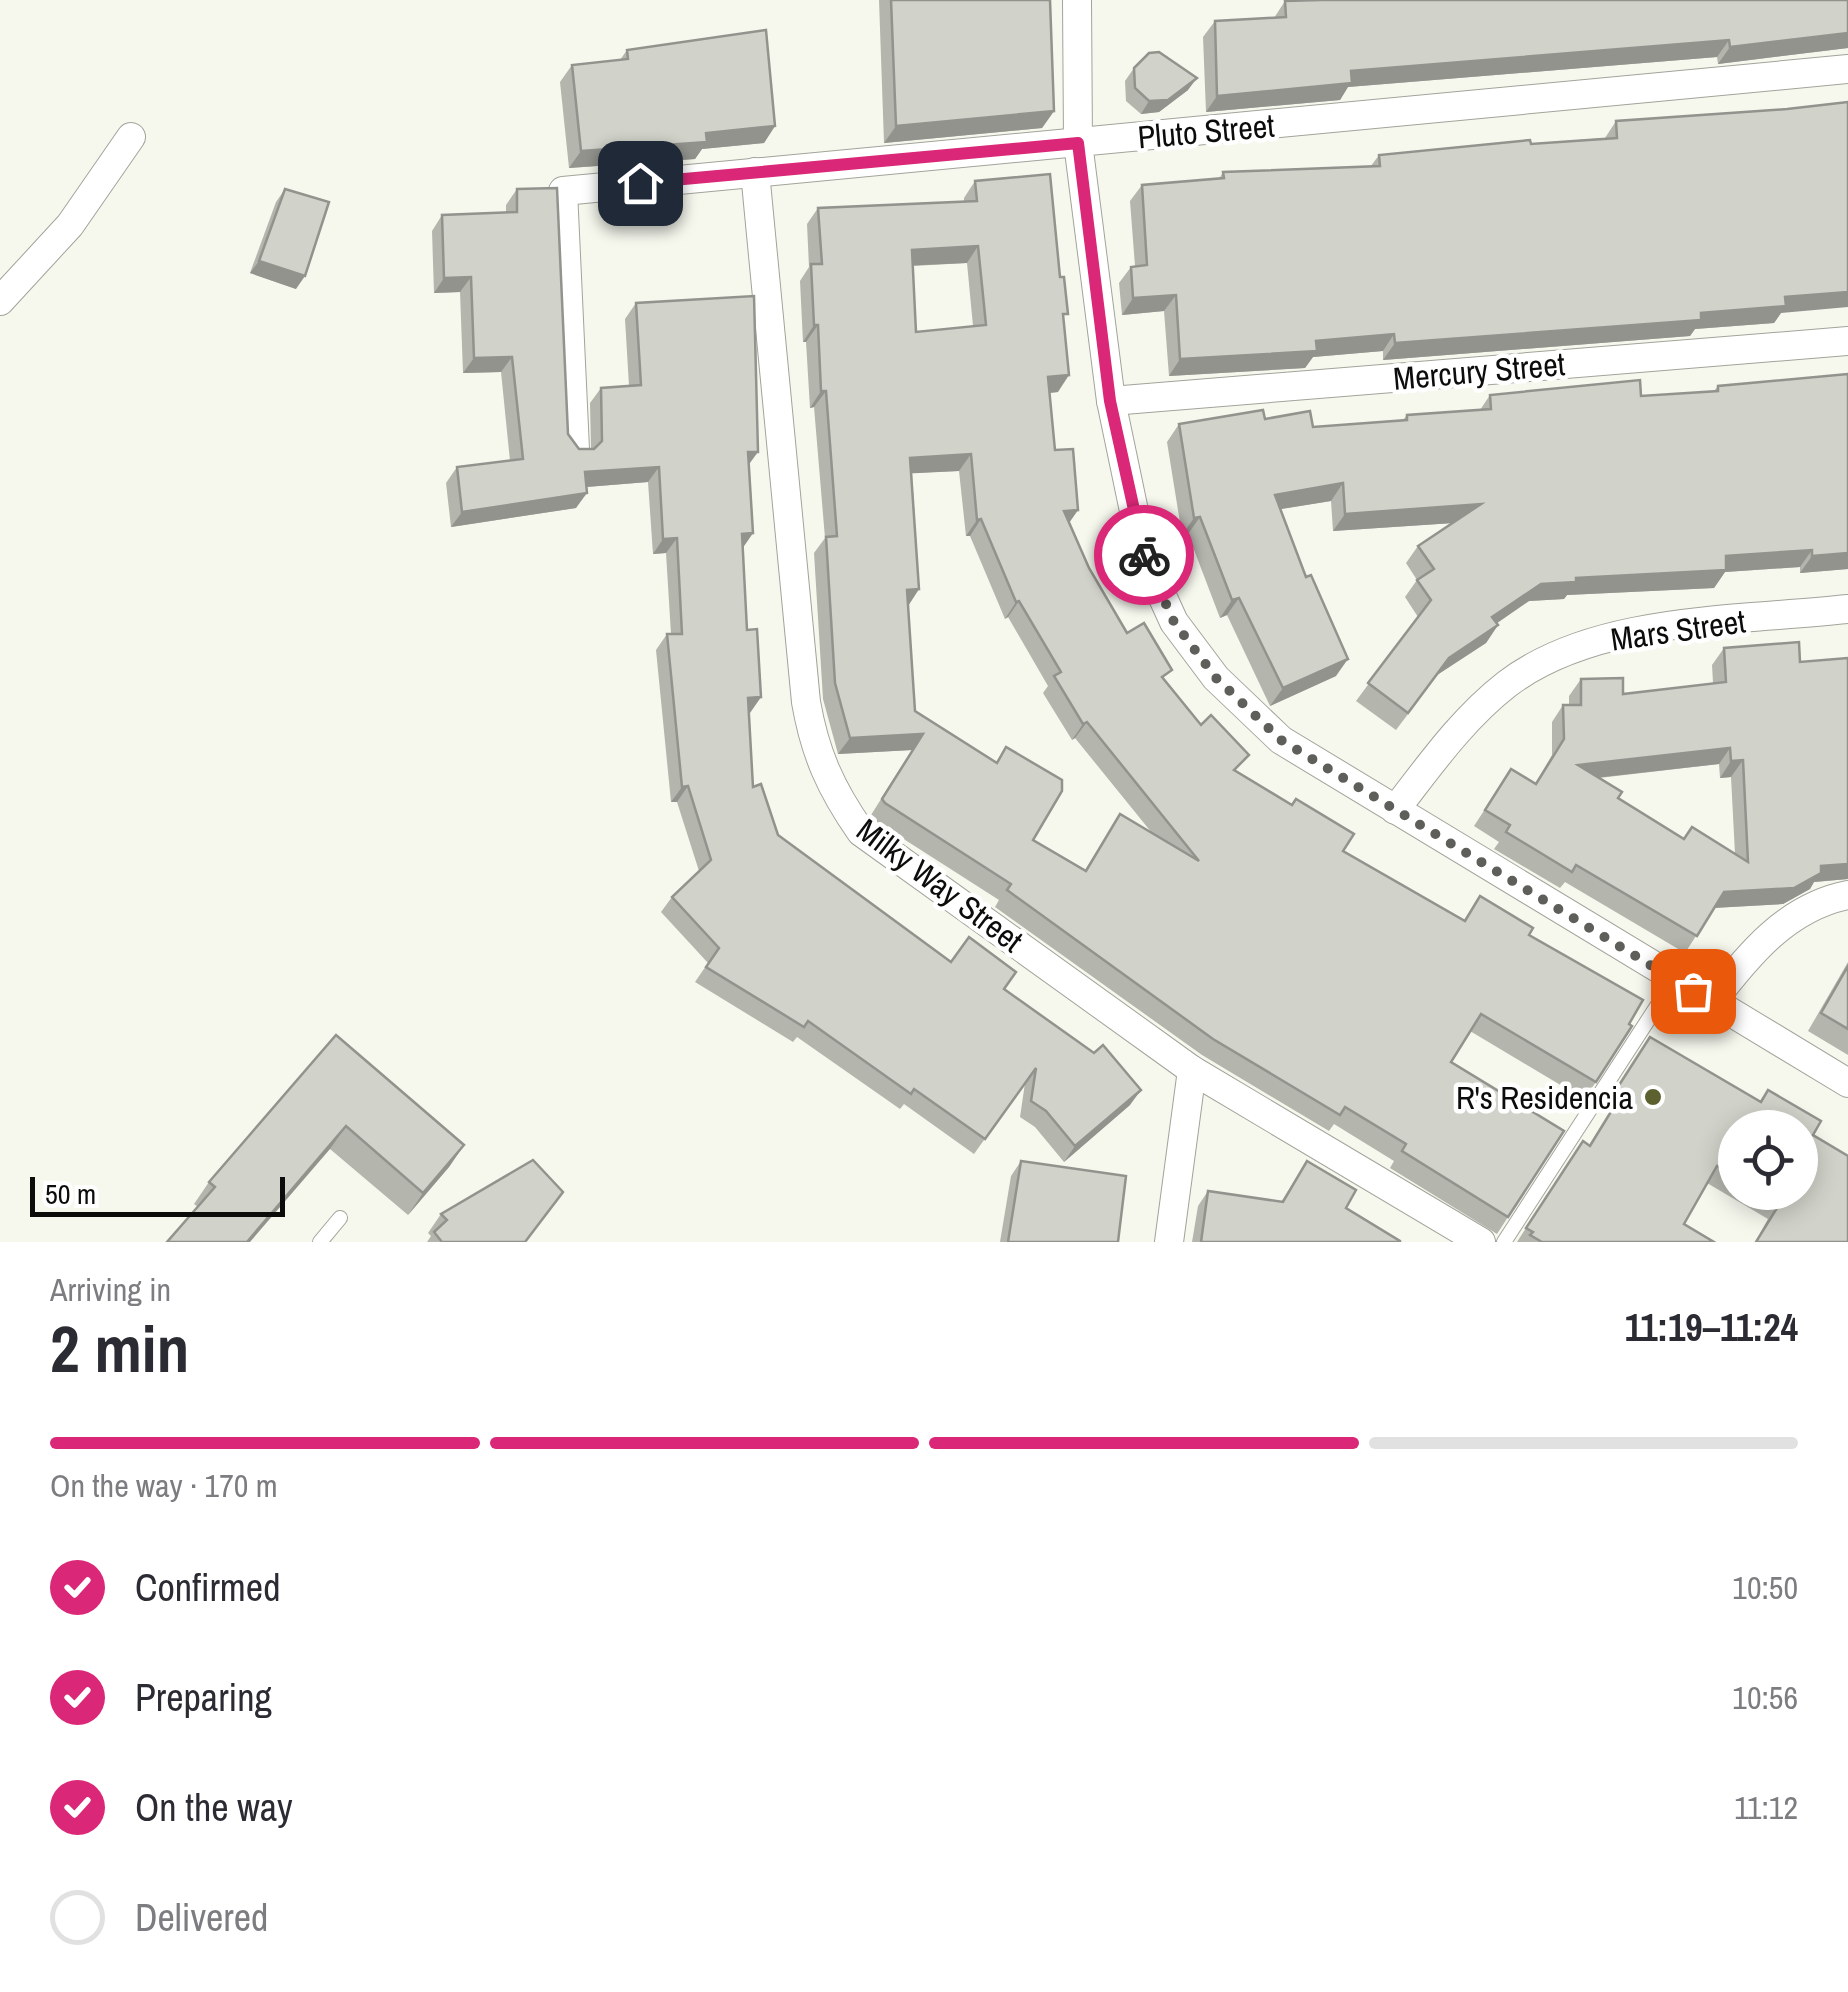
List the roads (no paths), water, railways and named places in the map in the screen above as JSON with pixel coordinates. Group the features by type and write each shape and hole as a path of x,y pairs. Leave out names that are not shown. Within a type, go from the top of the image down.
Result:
{"street":[{"path":"1077,0 1078,143 1110,401 1144,554 1174,622 1252,715 1281,740 1848,1084"},
{"name":"Pluto Street","path":"575,449 563,190 1848,69"},
{"path":"0,302 70,224 132,137"},
{"name":"Milky Way Street","path":"755,172 806,702 815,753 831,790 862,832 1192,1070 1482,1242"},
{"name":"Mercury Street","path":"1110,401 1848,341"},
{"name":"Mars Street","path":"1396,810 1456,731 1508,683 1555,656 1599,639 1634,632 1848,609"},
{"path":"1712,1002 1752,948 1828,899 1848,895"},
{"path":"1169,1242 1192,1070"}],"lane":[{"path":"1504,1242 1674,980"},
{"path":"320,1242 340,1218"}],"place":[{"name":"R's Residencia","path":"1653,1097"}]}
